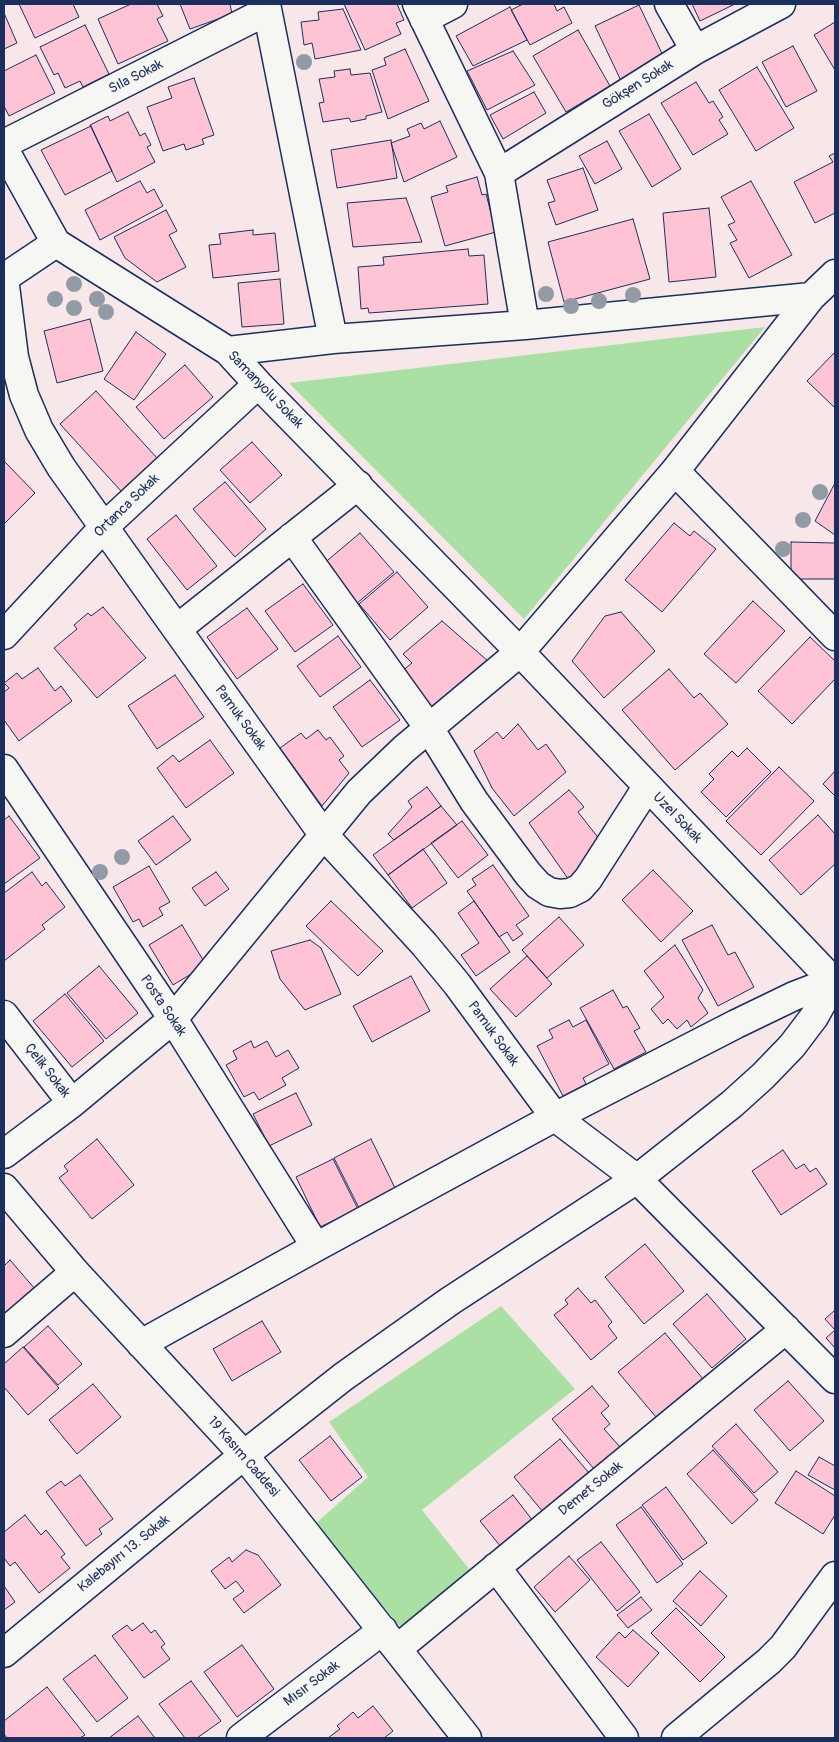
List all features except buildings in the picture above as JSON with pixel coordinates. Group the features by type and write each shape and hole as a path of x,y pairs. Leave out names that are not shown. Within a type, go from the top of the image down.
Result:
{"street":[{"path":"453,4 421,11 499,173 525,325"},
{"path":"669,4 695,50"},
{"name":"Gökşen Sokak","path":"499,173 695,50 781,4"},
{"path":"267,7 333,339"},
{"name":"Sıla Sokak","path":"4,144 267,7"},
{"name":"Samanyolu Sokak","path":"4,149 56,243 228,351 520,652"},
{"path":"4,278 56,243"},
{"path":"4,1154 72,1103 173,1019 323,834 375,775 520,652 675,471 811,297 835,274"},
{"name":"Pamuk Sokak","path":"4,278 14,357 28,404 39,430 61,467 323,834 424,944 457,984 555,1117 637,1179 835,1379"},
{"path":"228,351 333,339 525,325 811,297"},
{"name":"Ortanca Sokak","path":"4,635 104,527 258,384"},
{"path":"675,471 832,626"},
{"path":"177,630 358,485"},
{"path":"292,537 429,728 474,801 538,885 549,892 570,893 580,888 647,787"},
{"name":"Uzel Sokak","path":"520,652 647,787 835,981"},
{"name":"Posta Sokak","path":"4,769 173,1019 316,1247"},
{"path":"142,1344 555,1117 736,1024 794,996 835,981"},
{"name":"Kalebayırı 13. Sokak","path":"4,1653 244,1455 343,1377 443,1306 553,1232 637,1179 732,1104 792,1046 814,1017 835,981"},
{"name":"Çelik Sokak","path":"4,1014 72,1103"},
{"name":"19 Kasım Caddesi","path":"4,1188 75,1272 244,1455 467,1738"},
{"path":"4,1333 75,1272"},
{"name":"Demet Sokak","path":"390,1639 496,1567 786,1329"},
{"path":"496,1567 624,1738"},
{"path":"676,1738 769,1662 783,1647 835,1576"},
{"name":"Mısır Sokak","path":"241,1738 390,1639"}],"green space":[{"path":"765,327 524,619 289,383"},
{"path":"501,1306 575,1389 422,1510 474,1575 403,1630 314,1525 368,1477 329,1422"}]}
